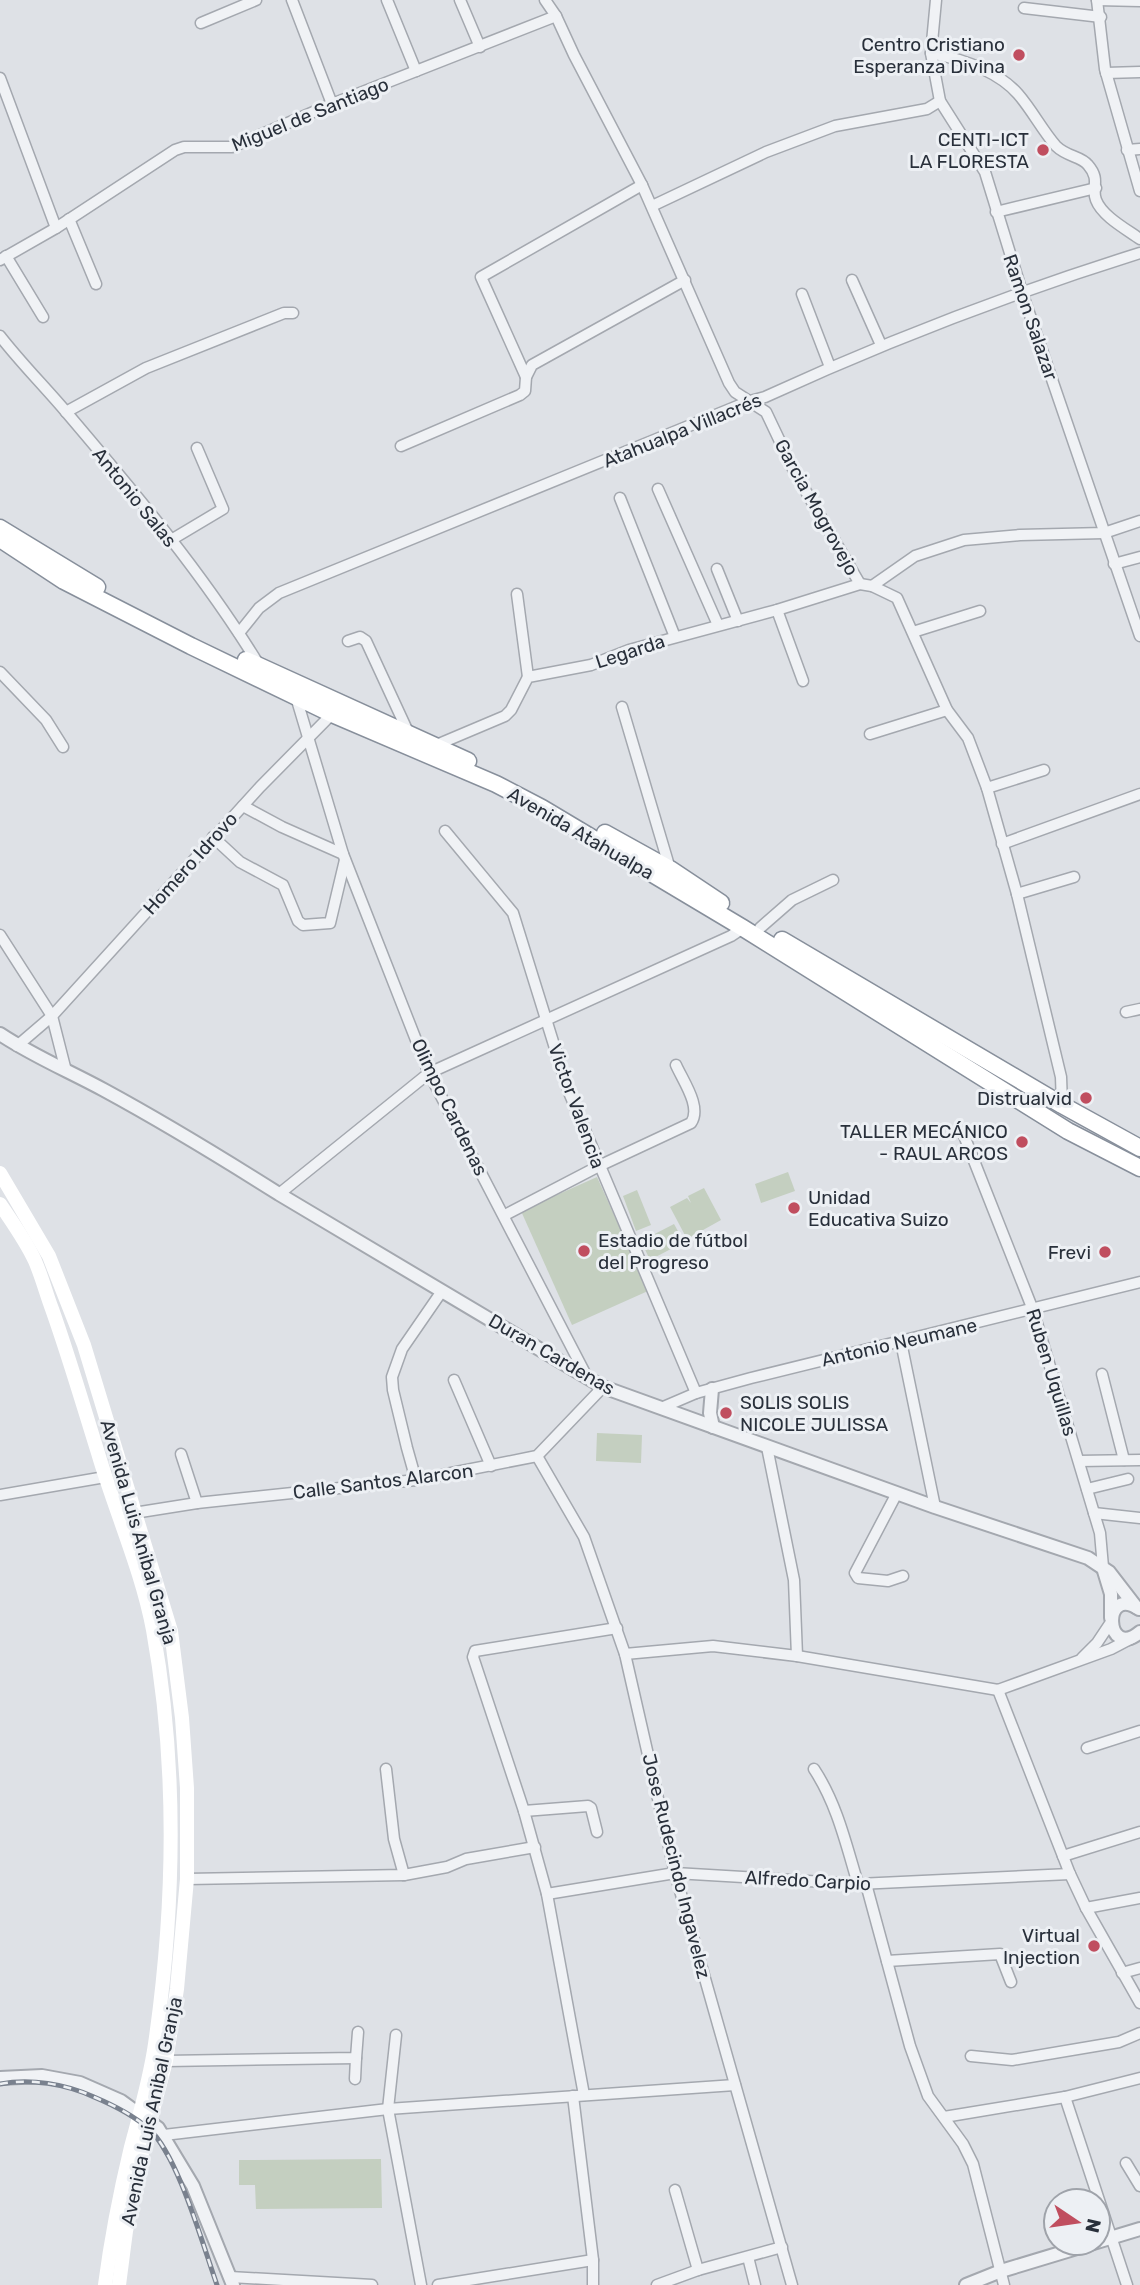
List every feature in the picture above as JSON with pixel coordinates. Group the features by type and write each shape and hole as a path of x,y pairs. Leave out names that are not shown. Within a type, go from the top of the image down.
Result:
{"highway":[{"name":"Avenida Atahualpa","path":"0,528 81,578 147,613 410,734 431,750 542,808 743,928 1068,1131 1140,1168"},
{"name":"Avenida Atahualpa","path":"0,539 64,581 332,714 431,750 521,788 670,869 760,928 1140,1148"}],"main road":[{"name":"Avenida Luis Anibal Granja","path":"0,1173 49,1256 84,1345 171,1631 182,1718 187,1788 187,1879 177,1989 166,2061 146,2118 132,2146 112,2229 105,2285"},
{"name":"Avenida Luis Anibal Granja","path":"0,1204 35,1260 128,1542 152,1629 166,1728 172,1791 172,1875 143,2148 126,2231 119,2285"}],"street":[{"path":"201,23 256,0"},
{"path":"292,0 332,104"},
{"path":"387,0 416,71"},
{"path":"460,0 480,47"},
{"name":"Garcia Mogrovejo","path":"545,0 556,16 642,185 729,383 736,392 766,412 794,471 860,584 872,586 897,598 947,710 968,738 987,788 1017,894 1061,1077 1062,1105"},
{"name":"Ramon Salazar","path":"936,0 931,53 940,101 985,172 1022,292 1140,636"},
{"path":"1140,1 1097,0 1106,73 1140,191"},
{"path":"1024,8 1101,17"},
{"name":"Miguel de Santiago","path":"3,258 56,228 175,150 184,147 232,147 332,104 556,16"},
{"path":"931,53 951,57 991,73 1016,92 1058,147 1067,155 1084,160 1090,166 1096,178 1094,196 1097,203 1108,215 1140,239"},
{"path":"1106,73 1140,72"},
{"path":"0,78 56,228"},
{"path":"652,206 766,152 835,126 927,109 940,101"},
{"path":"1127,150 1140,149"},
{"path":"401,446 525,391 526,377 481,277 642,185"},
{"path":"996,212 1096,188"},
{"path":"69,219 96,284"},
{"name":"Atahualpa Villacrés","path":"239,633 259,608 279,593 765,397 881,345 1022,292 1140,253"},
{"path":"3,258 43,317"},
{"path":"526,377 533,365 685,280"},
{"path":"852,280 881,345"},
{"path":"802,294 830,367"},
{"path":"66,412 145,368 284,313 293,313"},
{"name":"Antonio Salas","path":"1,338 171,540 239,633 259,666"},
{"path":"171,540 223,509 197,448"},
{"path":"658,489 718,625"},
{"path":"620,498 675,637"},
{"path":"872,586 915,556 964,540 1020,535 1104,533 1140,521"},
{"path":"1114,564 1140,557"},
{"path":"717,569 738,621"},
{"name":"Legarda","path":"527,677 575,669 860,584"},
{"path":"431,750 505,716 511,709 527,677 517,594"},
{"path":"1128,601 1140,598"},
{"path":"777,610 803,681"},
{"path":"913,632 979,611"},
{"path":"348,641 360,637 366,641 410,734"},
{"path":"0,672 46,720 63,747"},
{"name":"Olimpo Cardenas","path":"296,696 344,857 429,1073 505,1215 587,1378"},
{"path":"622,708 670,869"},
{"path":"870,734 947,710"},
{"name":"Homero Idrovo","path":"17,1046 52,1016 213,837 332,714"},
{"path":"987,788 1044,770"},
{"path":"1002,844 1140,794"},
{"path":"213,837 240,862 283,886 298,921 303,925 330,923 344,857 243,806"},
{"name":"Victor Valencia","path":"445,831 513,913 568,1090 696,1393"},
{"path":"1017,894 1074,877"},
{"path":"760,928 792,900 833,880"},
{"path":"279,1194 429,1073 731,936 743,928"},
{"path":"0,935 52,1016 66,1071"},
{"path":"1126,1012 1140,1009"},
{"name":"Duran Cardenas","path":"0,1034 17,1046 104,1090 237,1167 603,1387 935,1507 1088,1558 1103,1567"},
{"path":"505,1215 599,1166 691,1123 696,1116 695,1108 676,1065"},
{"name":"Ruben Uquillas","path":"963,1133 1033,1310 1094,1513 1102,1545 1103,1567"},
{"name":"Antonio Neumane","path":"661,1408 696,1393 812,1362 1140,1282"},
{"path":"416,1480 398,1413 392,1377 406,1342 442,1291"},
{"path":"901,1342 935,1507"},
{"path":"1102,1374 1124,1460"},
{"path":"454,1380 491,1466"},
{"path":"537,1456 603,1387"},
{"path":"712,1389 710,1413 713,1427"},
{"path":"766,1447 794,1580 797,1656"},
{"path":"181,1454 197,1503"},
{"name":"Calle Santos Alarcon","path":"134,1513 197,1503 416,1480 537,1456"},
{"name":"Jose Rudecindo Ingavelez","path":"537,1456 584,1537 625,1654 675,1873 792,2285"},
{"path":"1079,1461 1140,1460"},
{"path":"0,1495 105,1477"},
{"path":"1087,1489 1128,1479"},
{"path":"897,1493 855,1573 858,1578 888,1581 904,1576"},
{"path":"1094,1513 1140,1518"},
{"path":"1103,1567 1138,1609"},
{"path":"1103,1567 1111,1594 1111,1621 1122,1638 1137,1635"},
{"path":"1079,1660 1097,1643 1113,1613 1123,1605 1138,1609"},
{"path":"593,2285 579,2096 548,1894 524,1811 473,1657 475,1651 617,1628"},
{"path":"625,1654 713,1646 797,1656 998,1690 1111,1649 1137,1635"},
{"path":"998,1690 1070,1874 1086,1908 1140,2003"},
{"path":"1087,1748 1140,1731"},
{"path":"386,1769 394,1839 404,1875"},
{"path":"814,1769 825,1785 837,1813 862,1884 910,2046 928,2096 963,2144 973,2164 1004,2285"},
{"path":"524,1811 588,1806 591,1808 597,1832"},
{"path":"1063,1856 1140,1832"},
{"path":"187,1879 404,1875 447,1867 466,1859 535,1847"},
{"name":"Alfredo Carpio","path":"548,1894 675,1873 862,1884 1070,1874"},
{"path":"1086,1908 1140,1898"},
{"path":"887,1961 1000,1954 1012,1982"},
{"path":"1122,1973 1140,1968"},
{"path":"355,2079 358,2032"},
{"path":"971,2056 1012,2060 1119,2042 1140,2033"},
{"path":"396,2035 388,2109 421,2285"},
{"path":"166,2061 356,2058"},
{"path":"0,2078 42,2076 80,2083 121,2101 146,2118 164,2135 193,2186 231,2281 372,2285"},
{"path":"944,2117 1065,2097 1140,2078"},
{"path":"164,2135 388,2109 734,2085"},
{"path":"1065,2097 1094,2187"},
{"path":"1126,2163 1140,2186"},
{"path":"675,2190 698,2270"},
{"path":"1112,2239 1140,2230"},
{"path":"1112,2242 1127,2285"},
{"path":"657,2285 698,2270 782,2247"},
{"path":"748,2257 755,2285"},
{"path":"966,2285 1049,2257"},
{"path":"438,2285 593,2260"}],"green space":[{"path":"788,1172 795,1191 761,1203 755,1184"},
{"name":"Estadio de fútbol del Progreso","path":"597,1177 648,1291 572,1325 521,1211"},
{"path":"704,1188 721,1220 687,1239 670,1207 687,1198 691,1203 688,1196"},
{"path":"637,1190 651,1225 636,1231 623,1196"},
{"path":"674,1224 684,1242 650,1260 641,1241"},
{"path":"597,1433 642,1435 641,1463 596,1461"},
{"path":"381,2159 382,2208 256,2209 255,2185 239,2185 239,2160"}],"railway":[{"path":"0,2084 48,2083 83,2092 116,2107 149,2129 160,2142 180,2180 217,2285"}],"place":[{"name":"Centro Cristiano Esperanza Divina","path":"1019,55"},
{"name":"CENTI-ICT LA FLORESTA","path":"1043,150"},
{"name":"Distrualvid","path":"1086,1098"},
{"name":"TALLER MECÁNICO - RAUL ARCOS","path":"1022,1142"},
{"name":"Unidad Educativa Suizo","path":"794,1208"},
{"name":"Estadio de fútbol del Progreso","path":"584,1251"},
{"name":"Frevi","path":"1105,1252"},
{"name":"SOLIS SOLIS NICOLE JULISSA","path":"726,1413"},
{"name":"Virtual Injection","path":"1094,1946"}]}
